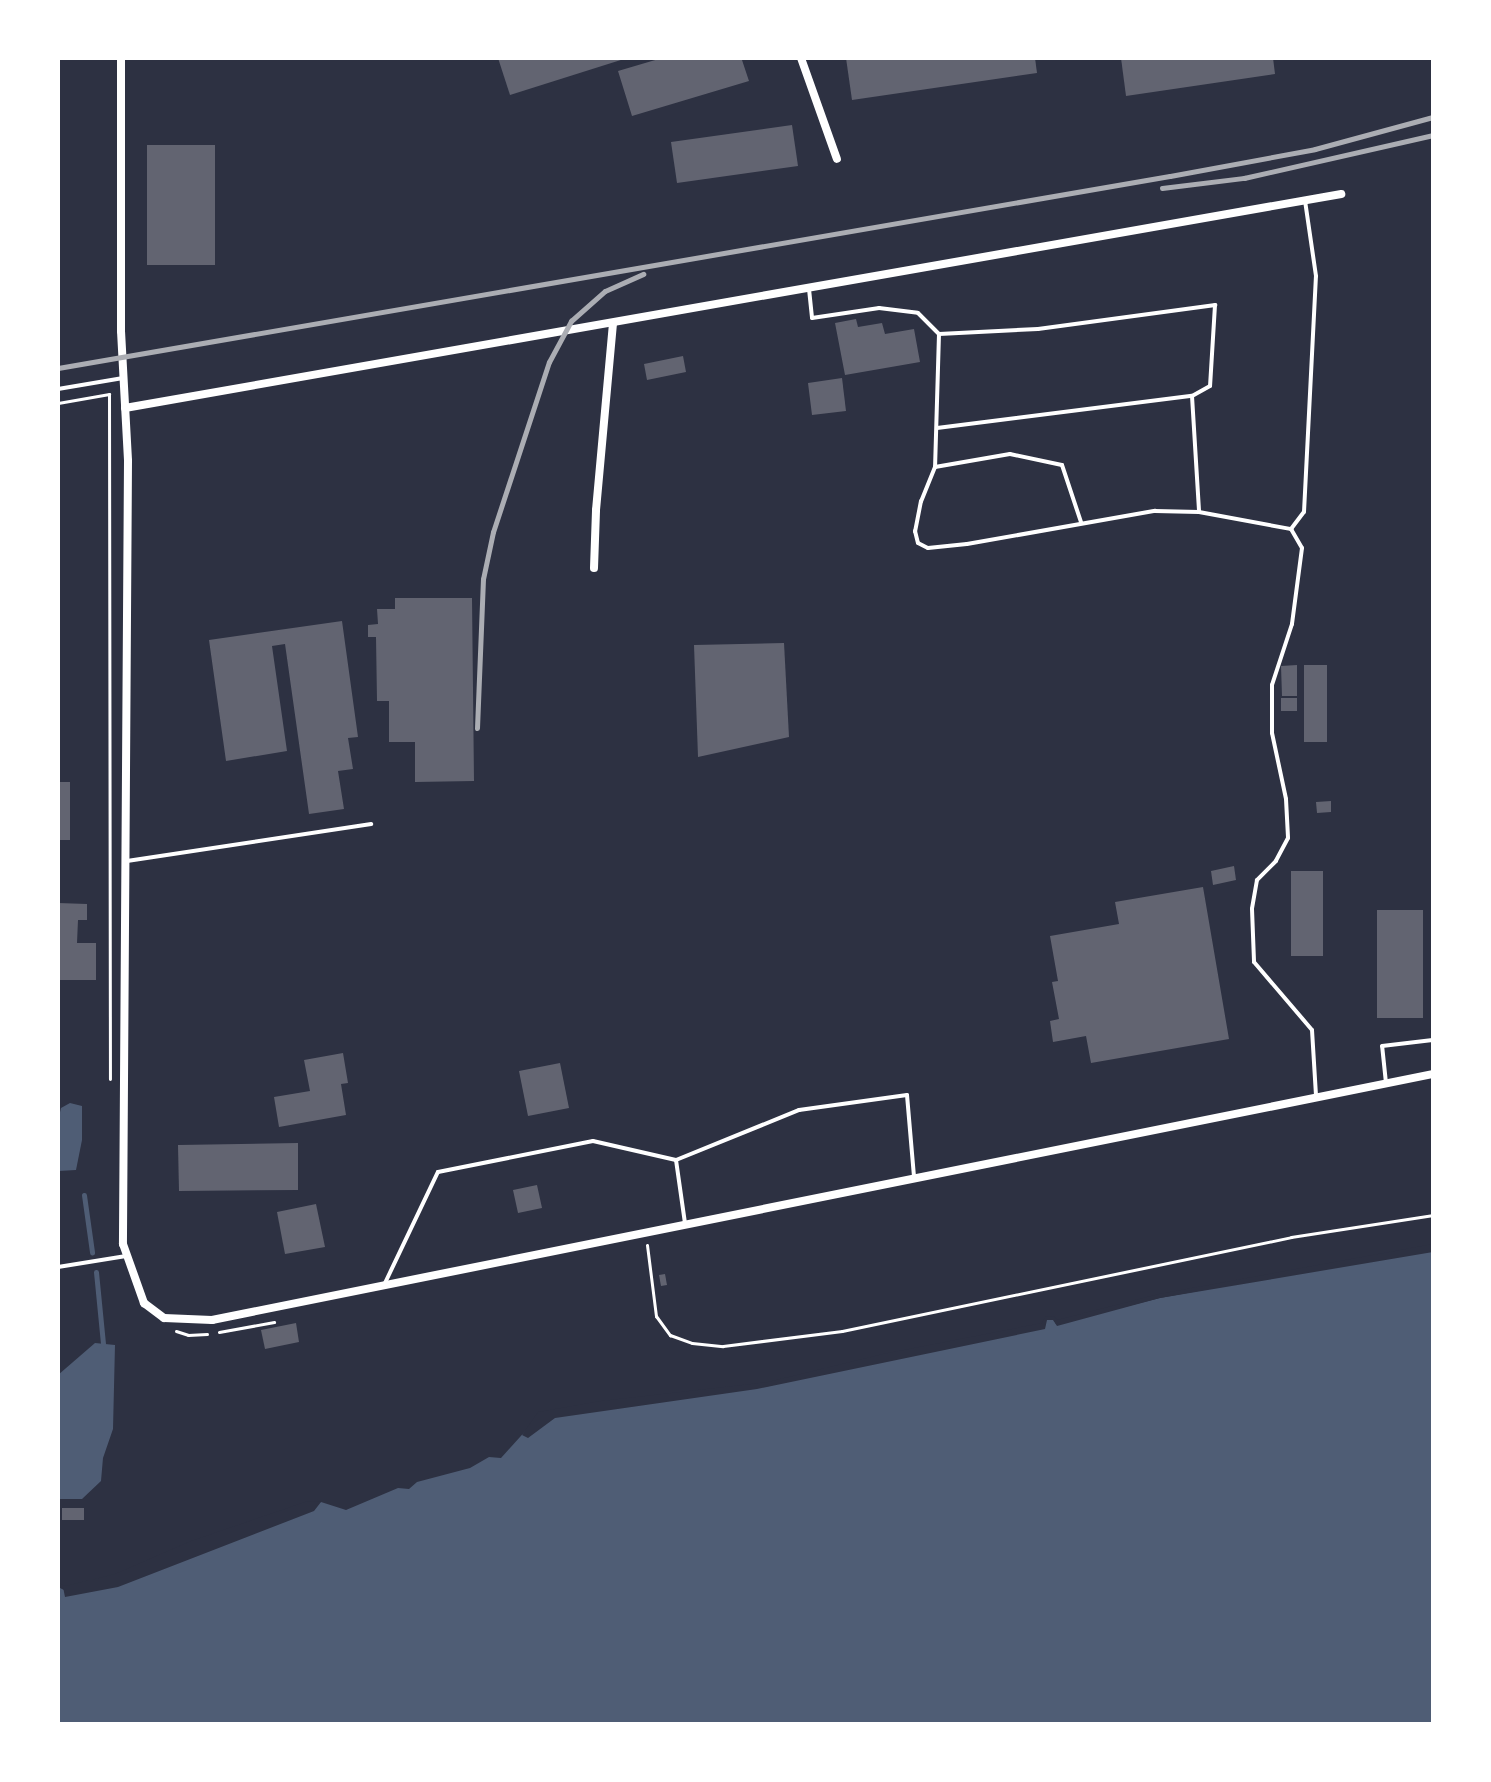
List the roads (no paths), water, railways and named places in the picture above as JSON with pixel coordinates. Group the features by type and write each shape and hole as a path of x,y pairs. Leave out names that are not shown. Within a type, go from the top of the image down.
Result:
{"street":[{"path":"121,58 127,861 123,1244 144,1303 164,1318 212,1320 1433,1074"},
{"path":"801,58 837,159"},
{"path":"125,408 1341,194"},
{"path":"594,568 596,510 613,324"}],"lane":[{"path":"1291,529 1304,512 1316,276 1305,200"},
{"path":"809,289 812,318 879,308 905,311 918,313 939,334 935,467 921,501 915,531 918,543 928,548 1155,511 1199,512 1291,529 1302,548 1292,624 1272,685 1272,733 1286,799 1288,838 1276,861 1257,880 1252,909 1254,962 1312,1030 1316,1097"},
{"path":"937,428 1192,396 1210,386 1215,305 1038,329 939,334"},
{"path":"58,389 123,378"},
{"path":"1192,396 1199,512"},
{"path":"935,467 1010,454 1062,465 1081,523"},
{"path":"127,861 371,824"},
{"path":"1386,1083 1382,1046 1433,1040"},
{"path":"384,1285 438,1172 593,1141 676,1160 799,1110 907,1095 914,1179"},
{"path":"676,1160 685,1223"},
{"path":"58,1267 127,1256"}],"water":[{"path":"70,1103 82,1106 82,1140 76,1170 58,1171 58,1121 61,1108"},
{"path":"1433,1248 1433,1724 58,1724 58,1587 64,1590 116,1578 280,1514 321,1502 346,1510 398,1488 409,1489 417,1482 470,1468 489,1457 501,1458 539,1416 769,1386 883,1358 1045,1326 1046,1320 1053,1319 1056,1324 1160,1298"},
{"path":"95,1343 115,1345 113,1429 103,1458 101,1481 82,1499 58,1499 58,1375"}],"waterway":[{"path":"84,1195 92,1252"},
{"path":"96,1272 103,1344"}],"railway":[{"path":"58,368 1170,176 1315,149 1433,117"},
{"path":"1162,188 1244,178 1433,135"},
{"path":"477,728 483,579 493,532 549,362 571,321 605,291 643,274"}]}
